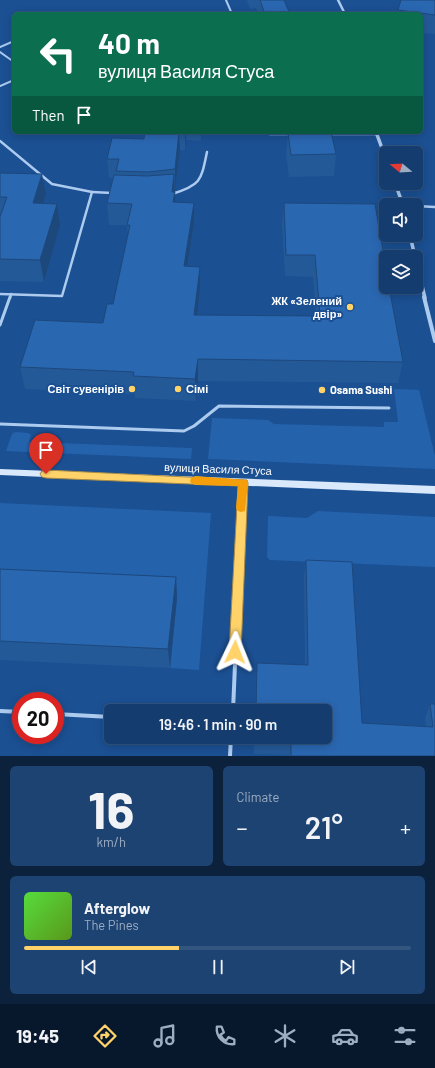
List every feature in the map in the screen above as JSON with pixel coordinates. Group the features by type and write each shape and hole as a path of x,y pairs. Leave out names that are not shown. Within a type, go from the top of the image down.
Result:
{"street":[{"path":"338,0 344,12"},
{"path":"376,134 381,146"},
{"path":"423,290 435,341"},
{"name":"вулиця Василя Стуса","path":"0,472 435,490"}],"lane":[{"path":"226,0 231,12"},
{"path":"0,47 12,42"},
{"path":"0,52 12,61"},
{"path":"0,86 12,81"},
{"path":"270,134 293,134"},
{"path":"0,141 52,184 92,192 115,193"},
{"path":"169,194 189,189 200,180 207,152"},
{"path":"0,294 62,296 92,192"},
{"path":"423,206 435,207"},
{"path":"0,325 11,294"},
{"path":"0,424 184,431 195,426 214,408 219,406 389,408"},
{"path":"233,704 243,483"},
{"path":"0,711 12,712"},
{"path":"64,714 104,717"},
{"path":"230,756 231,744"}],"shaded area":[{"path":"394,389 419,390 435,456 435,469 208,459 212,418 268,420 274,424 384,427 384,422 398,422"},
{"path":"15,432 28,433 31,435 29,442 192,448 191,459 6,451 12,434"},
{"path":"0,503 211,513 199,670 170,668 177,598 0,590"},
{"path":"318,511 435,517 435,567 270,560 267,557 268,516 307,518"}],"building":[{"path":"260,0 284,0 289,12 264,12"},
{"path":"401,0 435,0 435,15 423,13 423,12 398,10"},
{"path":"145,134 179,134 175,169 148,172 116,171 119,159 107,159 112,138 144,139"},
{"path":"288,134 331,134 336,154 291,155"},
{"path":"0,173 42,174 33,203 57,204 40,260 0,259 0,217 7,197 0,197"},
{"path":"174,174 172,192 175,192 173,202 194,203 184,266 200,267 194,315 320,316 315,255 286,255 284,203 375,204 379,227 379,242 382,242 383,250 379,250 379,294 390,294 403,362 198,359 195,379 133,376 134,372 20,367 35,320 103,323 107,304 113,304 130,225 127,225 132,204 107,203 114,175 148,176"},
{"path":"306,560 352,562 362,723 433,727 430,704 435,704 435,756 291,756 291,744 332,744 332,704 256,704 257,663 308,665"},
{"path":"0,569 176,577 168,649 0,641"}],"slow traffic":[{"path":"195,481 243,483 241,508"}],"place":[{"name":"ЖК «Зелений двір»","path":"350,307"},
{"name":"Світ сувенірів","path":"132,389"},
{"name":"Сімі","path":"178,389"},
{"name":"Osama Sushi","path":"322,390"}],"route":[{"path":"46,474 243,483 238,563 235,652"}]}
